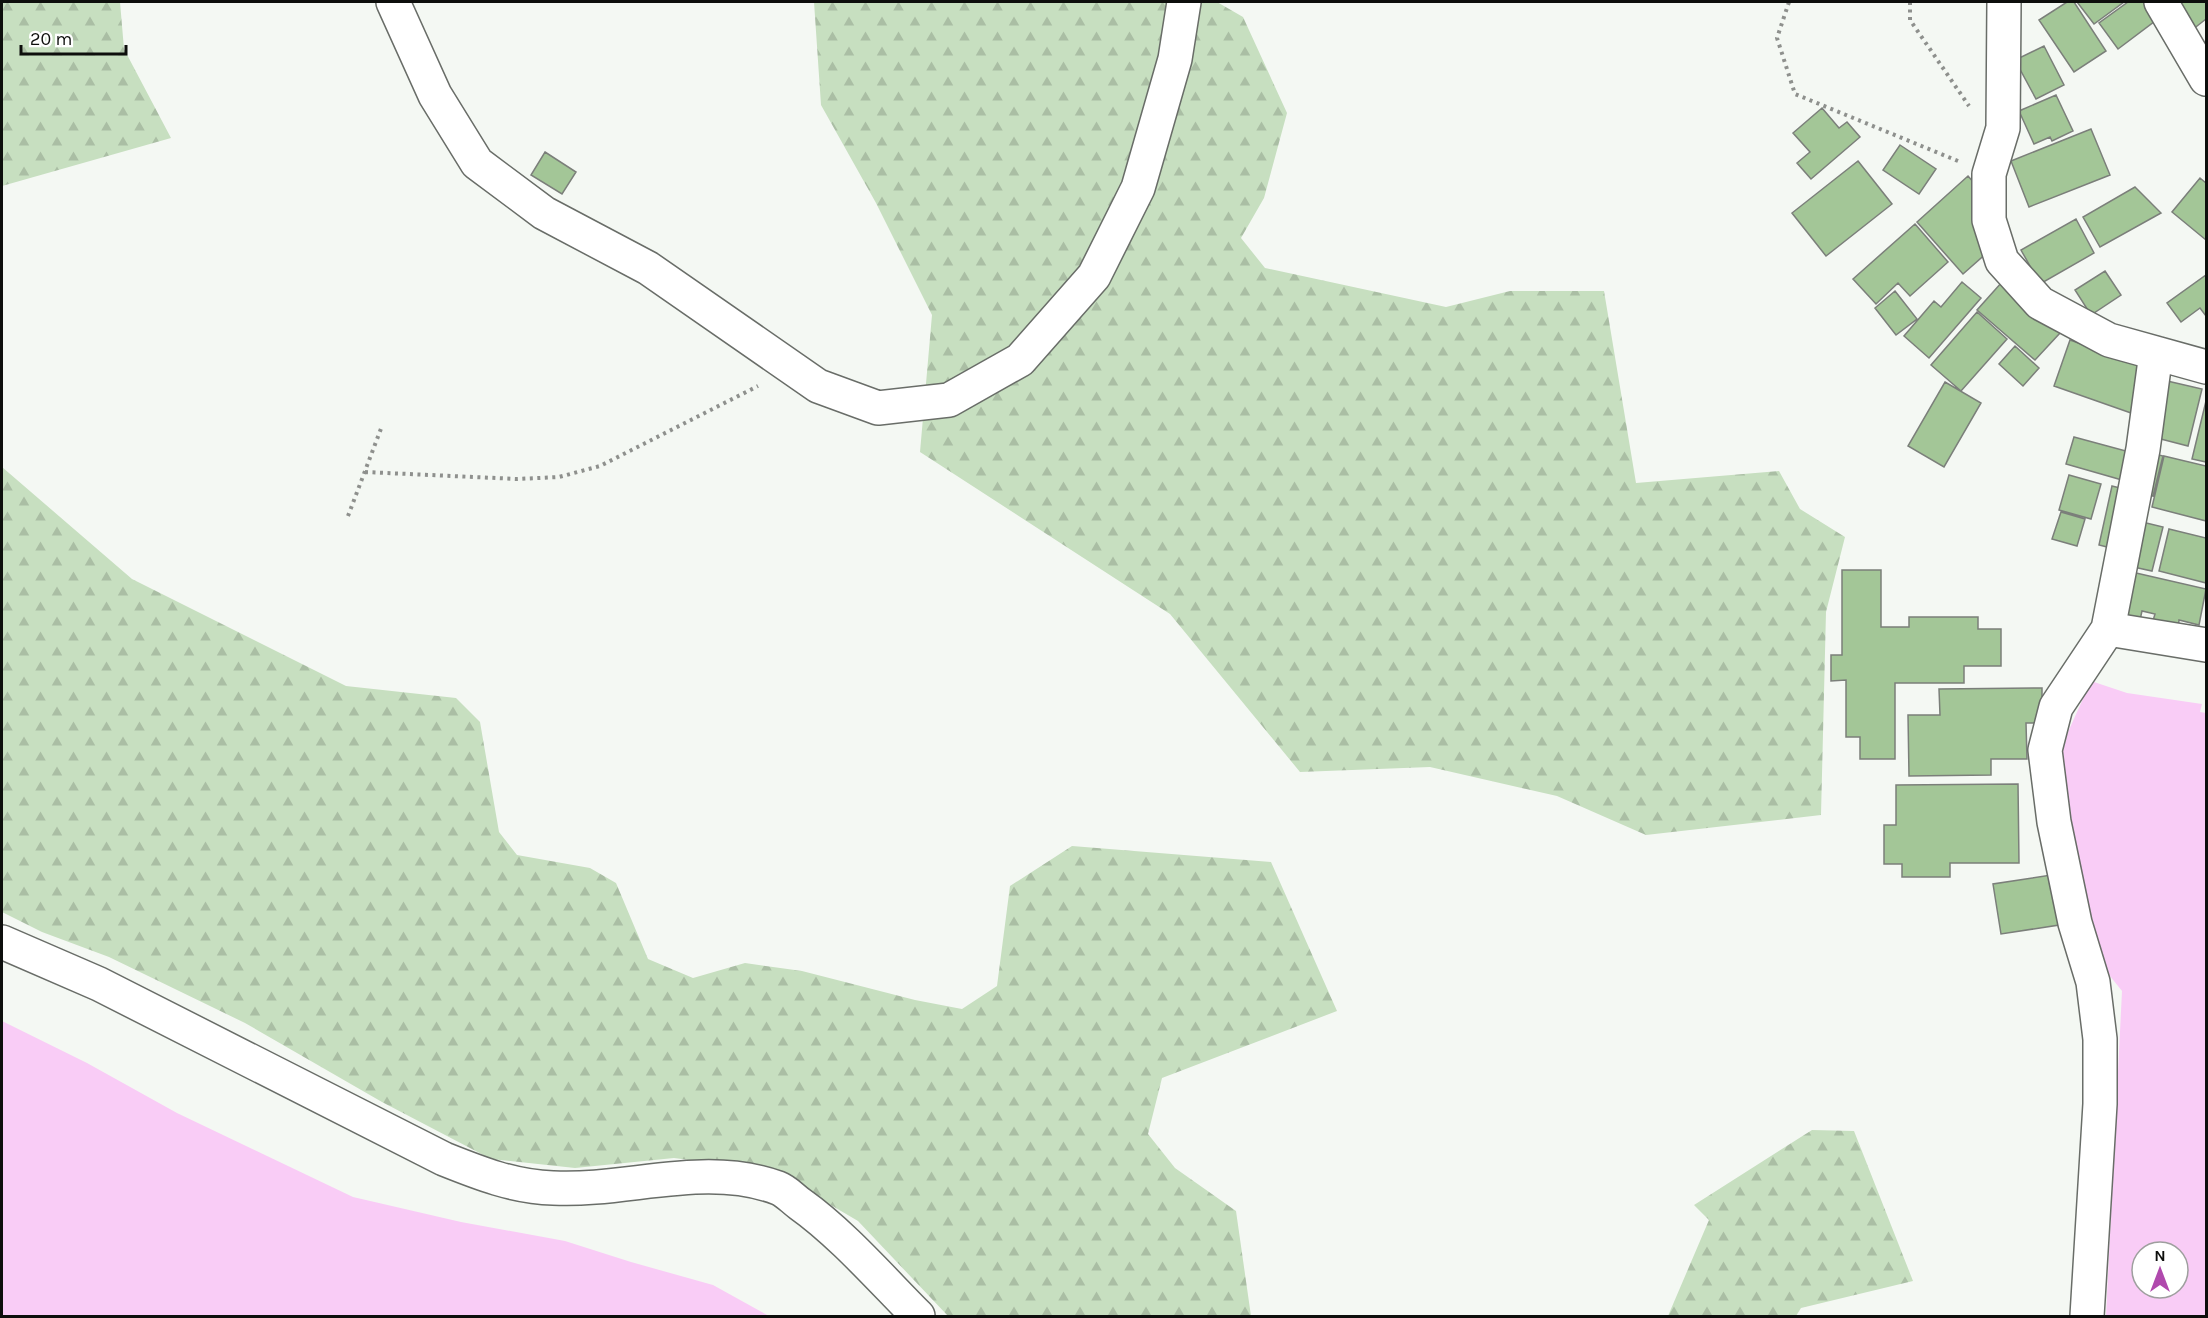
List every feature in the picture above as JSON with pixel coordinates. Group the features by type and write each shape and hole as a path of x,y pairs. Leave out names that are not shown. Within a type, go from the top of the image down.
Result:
{"street":[{"path":"393,2 435,95 477,163 544,213 648,268 819,386 878,408 949,400 1020,360 1094,276 1138,188 1175,59 1184,2"},
{"path":"2004,2 2003,128 1989,174 1989,220 2002,261 2040,303 2109,340 2206,367"},
{"path":"2162,2 2206,79"},
{"path":"2087,1317 2100,1104 2100,1039 2092,982 2075,923 2054,822 2045,750 2056,707 2108,629 2143,449 2156,353"},
{"path":"2108,629 2206,645"},
{"path":"2,942 99,984 444,1159 484,1175 512,1183 552,1188 584,1188 698,1176 741,1179 780,1188 816,1215 918,1317"}],"path":[{"path":"1788,2 1778,38 1795,94 1989,174"},
{"path":"1910,2 1910,20 1970,108 2003,128"},
{"path":"365,472 517,479 559,477 600,466 793,368"},
{"path":"348,516 382,426"}],"green space":[{"path":"2,2 120,2 124,49 171,138 2,186"},
{"path":"814,2 1217,2 1243,17 1287,113 1264,198 1241,238 1265,268 1446,307 1510,291 1604,291 1636,483 1779,471 1800,509 1845,537 1826,612 1821,815 1646,835 1557,796 1430,767 1300,772 1170,614 920,452 932,315 876,203 821,105"},
{"path":"2,467 132,579 346,686 456,698 480,722 499,832 517,855 590,868 616,883 648,959 693,978 745,963 802,971 915,1000 962,1009 997,986 1010,886 1072,846 1271,862 1337,1011 1162,1078 1148,1134 1175,1168 1236,1211 1251,1316 948,1316 858,1221 773,1171 674,1158 575,1168 491,1159 382,1102 245,1023 109,957 42,932 2,912"},
{"path":"1812,1130 1854,1131 1913,1281 1801,1308 1796,1316 1668,1316 1709,1220 1694,1205"}],"shaded area":[{"path":"2091,681 2127,693 2202,704 2200,712 2206,713 2206,1316 2106,1316 2122,991 2110,976 2103,960 2078,865 2063,751 2068,732"},
{"path":"2,1021 87,1063 177,1113 353,1197 461,1222 565,1241 713,1285 769,1316 2,1316"}],"building":[{"path":"2067,2 2074,2 2106,51 2074,72 2039,20"},
{"path":"2077,2 2124,2 2094,24"},
{"path":"2128,2 2146,2 2159,18 2118,49 2099,23"},
{"path":"2170,2 2206,2 2206,19 2192,30"},
{"path":"2044,46 2064,85 2036,99 2015,60"},
{"path":"2056,95 2073,131 2052,141 2050,137 2034,144 2019,111"},
{"path":"1822,108 1839,128 1847,122 1860,137 1811,179 1797,163 1810,152 1793,133"},
{"path":"2091,129 2110,175 2029,207 2011,161"},
{"path":"1900,145 1936,169 1919,194 1883,170"},
{"path":"545,152 576,172 562,194 531,175"},
{"path":"1858,161 1892,204 1826,256 1792,213"},
{"path":"1968,176 1975,184 1980,209 1972,217 1987,234 1989,251 1963,274 1917,222"},
{"path":"2200,178 2206,183 2206,240 2172,212"},
{"path":"2135,187 2161,213 2100,247 2083,217"},
{"path":"2076,219 2094,253 2040,284 2021,250"},
{"path":"1915,224 1948,262 1910,296 1898,283 1876,304 1853,279"},
{"path":"2105,271 2121,295 2091,315 2075,290"},
{"path":"2206,275 2206,316 2200,308 2181,322 2167,303"},
{"path":"1962,282 1981,298 1929,358 1904,336 1934,301 1941,307"},
{"path":"2002,282 2060,333 2035,360 1977,310"},
{"path":"1895,291 1917,319 1896,335 1875,308"},
{"path":"1977,312 2007,339 1961,391 1931,365"},
{"path":"2070,340 2147,367 2131,413 2054,386"},
{"path":"2015,346 2039,368 2023,386 1999,364"},
{"path":"2163,380 2202,389 2188,446 2149,436"},
{"path":"1945,382 1981,403 1944,467 1908,446"},
{"path":"2206,401 2206,462 2192,459"},
{"path":"2074,437 2137,454 2129,482 2066,464"},
{"path":"2147,452 2163,456 2153,496 2138,493"},
{"path":"2164,456 2206,466 2206,521 2152,507"},
{"path":"2069,475 2101,484 2091,519 2059,510"},
{"path":"2112,486 2132,491 2119,550 2099,545"},
{"path":"2061,512 2085,519 2077,546 2052,539"},
{"path":"2134,520 2163,527 2152,571 2124,565"},
{"path":"2169,529 2206,538 2206,583 2159,571"},
{"path":"1842,570 1881,570 1881,627 1909,627 1909,617 1978,617 1978,629 2001,629 2001,666 1964,666 1964,683 1895,683 1895,759 1860,759 1860,737 1846,737 1846,680 1831,681 1831,655 1842,655"},
{"path":"2123,570 2206,589 2199,625 2179,620 2178,630 2152,624 2155,614 2142,611 2138,629 2111,622"},
{"path":"2042,688 2042,723 2026,723 2027,759 1991,759 1991,775 1909,776 1908,715 1940,715 1939,689"},
{"path":"2018,784 2019,863 1950,863 1950,877 1902,877 1902,864 1884,864 1884,825 1896,825 1896,785"},
{"path":"2051,875 2059,925 2001,934 1993,884"}]}
